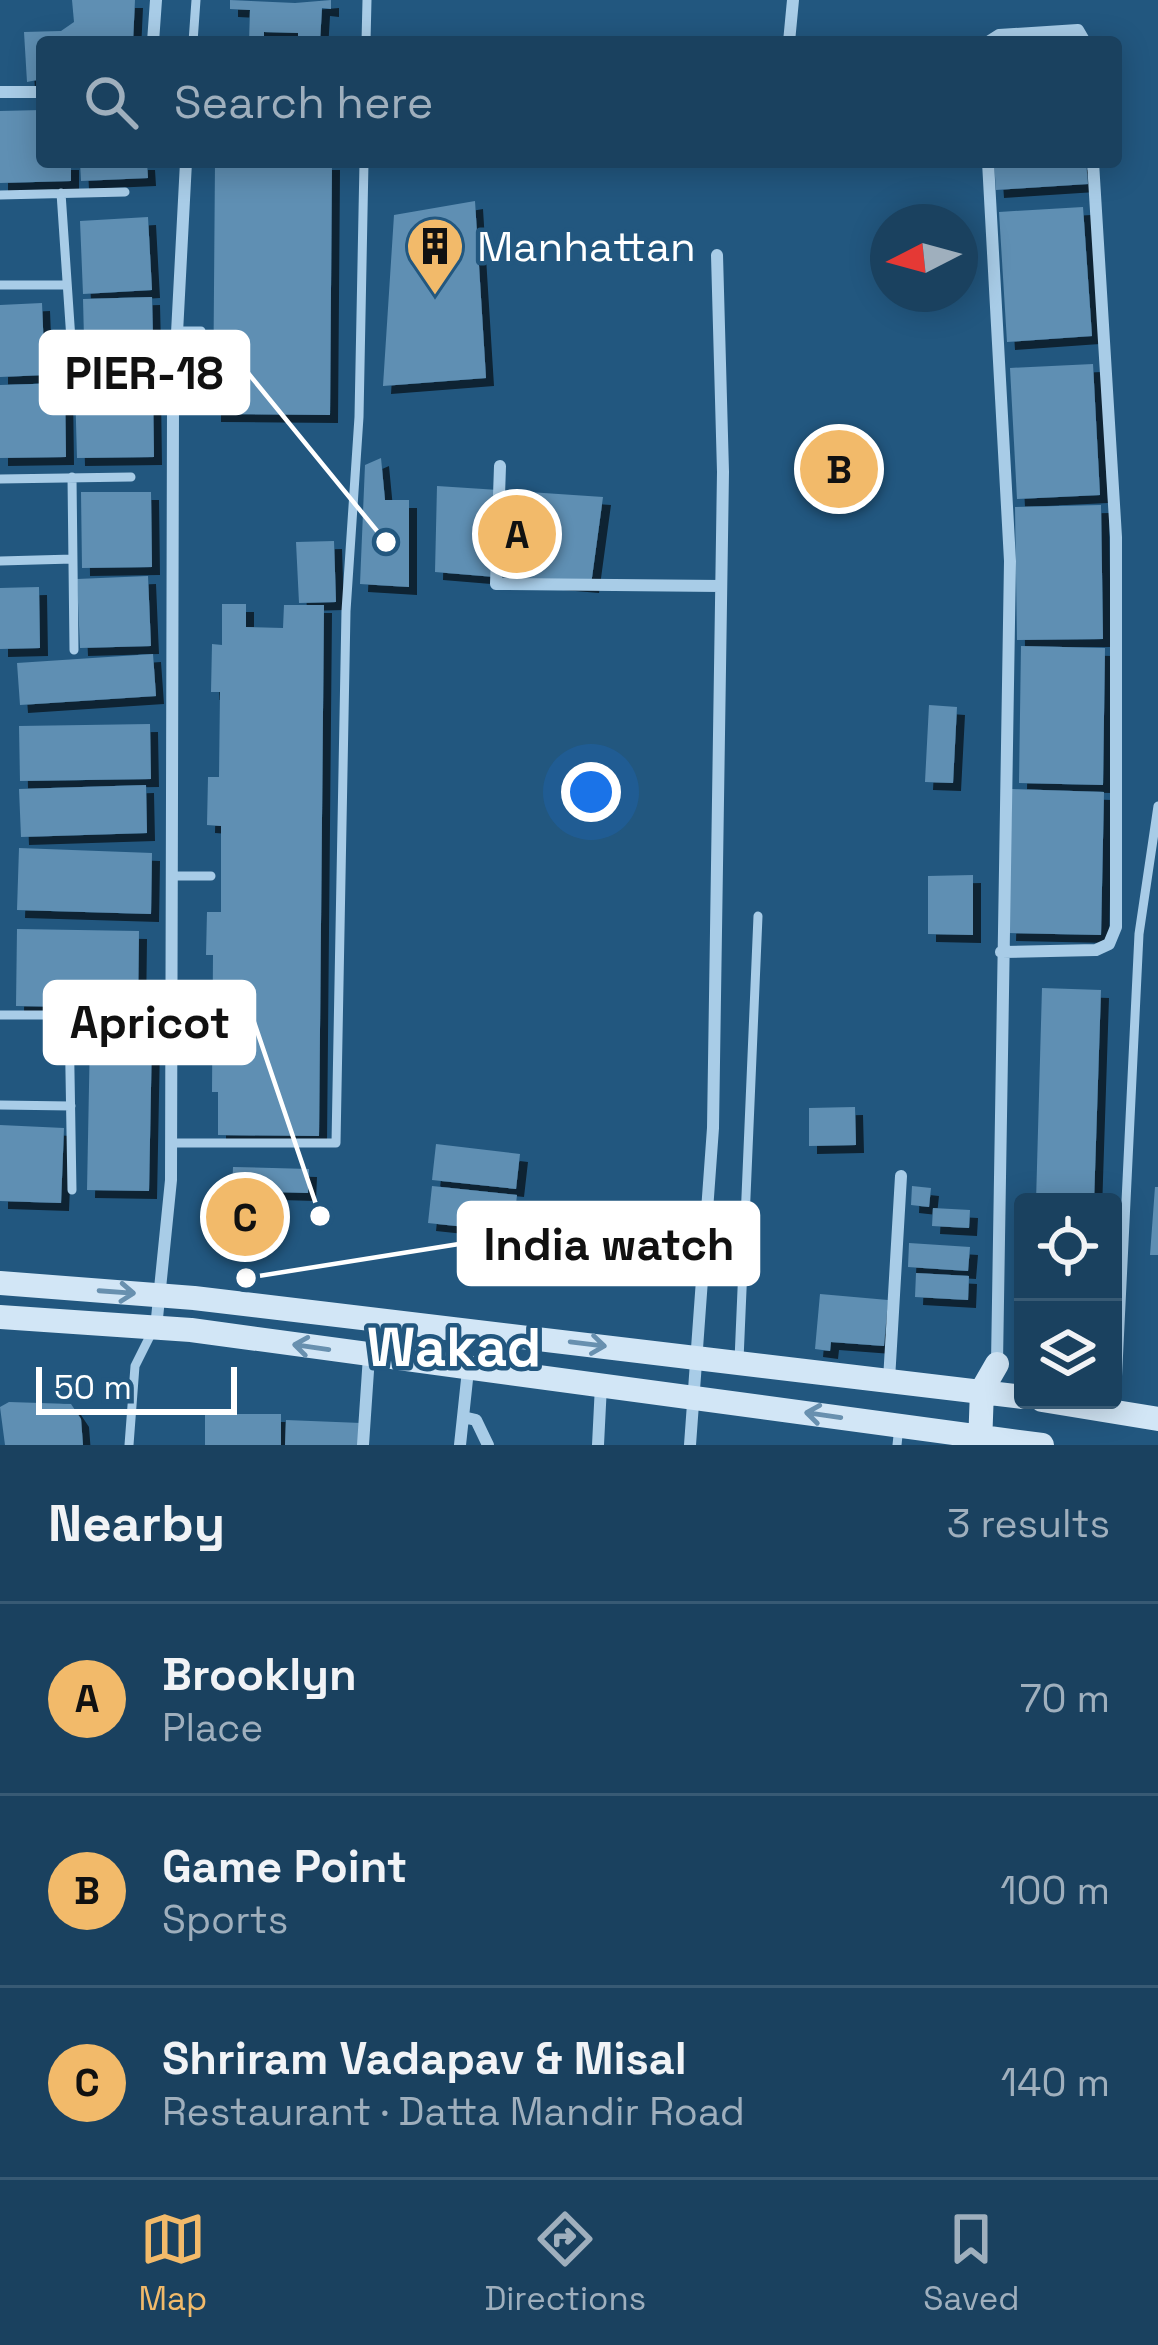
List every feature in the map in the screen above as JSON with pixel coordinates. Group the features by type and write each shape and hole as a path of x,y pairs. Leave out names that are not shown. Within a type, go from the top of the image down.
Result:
{"main road":[{"path":"0,1283 161,1296 1014,1396"},
{"path":"0,1317 156,1328 601,1385 898,1436 1042,1445"},
{"path":"980,1441 982,1390 997,1364 1014,1393"},
{"path":"1011,1443 1015,1409"},
{"path":"1093,1409 1158,1419"}],"street":[{"path":"153,36 156,0"},
{"path":"790,36 793,0"},
{"path":"997,36 1078,30 1082,36"},
{"path":"0,92 36,92"},
{"path":"156,1328 172,1143 178,331 186,168"},
{"path":"988,168 1010,561 997,1364"},
{"path":"1001,952 1096,950 1109,944 1116,927 1116,537 1093,168"},
{"path":"690,1445 712,1128 721,586 717,255"},
{"path":"500,466 496,584 721,586"},
{"path":"889,1380 901,1176"},
{"path":"363,1445 369,1356"},
{"path":"460,1445 468,1370"},
{"path":"598,1445 601,1385"},
{"path":"463,1417 476,1420 488,1445"}],"lane":[{"path":"193,36 196,0"},
{"path":"366,36 367,0"},
{"path":"172,1143 336,1143 346,611 359,417 364,168"},
{"path":"0,195 125,192"},
{"path":"61,194 73,369"},
{"path":"0,285 67,285"},
{"path":"178,331 200,331"},
{"path":"72,477 74,650"},
{"path":"0,478 131,477"},
{"path":"0,561 73,559"},
{"path":"1116,1413 1139,934 1158,806"},
{"path":"173,876 211,876"},
{"path":"739,1362 758,916"},
{"path":"69,1015 72,1190"},
{"path":"0,1016 110,1015"},
{"path":"0,1105 70,1106"},
{"path":"129,1445 135,1366 142,1342 156,1328"}],"building":[{"path":"72,0 135,0 133,36 36,36 36,80 27,82 24,32 61,31 74,22"},
{"path":"230,0 331,0 331,9 322,8 320,36 264,32 264,36 249,36 250,10 230,9"},
{"path":"36,110 36,168 71,168 71,181 0,183 0,111"},
{"path":"80,168 147,168 148,178 81,181"},
{"path":"215,168 332,168 330,415 213,414"},
{"path":"994,168 1087,168 1088,184 996,190"},
{"name":"Manhattan","path":"475,201 486,378 383,386 394,215"},
{"path":"1083,207 1092,336 1007,342 999,212"},
{"path":"148,217 152,290 83,294 80,221"},
{"path":"152,297 154,377 85,378 83,299"},
{"path":"42,303 45,375 0,377 0,305"},
{"path":"1093,364 1100,495 1017,499 1010,368"},
{"path":"65,383 66,457 0,458 0,385"},
{"path":"153,386 154,457 77,458 75,387"},
{"path":"381,458 385,500 409,500 409,587 360,584 365,465"},
{"path":"437,486 603,497 591,585 435,572"},
{"path":"81,492 151,492 152,567 82,568"},
{"path":"1101,505 1103,639 1017,640 1015,507"},
{"path":"334,541 336,602 299,603 296,542"},
{"path":"148,576 151,646 80,648 77,579"},
{"path":"39,587 40,648 0,649 0,588"},
{"path":"222,604 246,604 246,627 283,628 284,605 324,605 319,1136 218,1135 218,1092 212,1092 213,955 206,955 207,912 221,912 221,826 207,825 208,777 219,777 220,692 211,692 212,644 222,645"},
{"path":"1021,646 1105,648 1103,785 1019,783"},
{"path":"153,654 156,696 20,705 17,663"},
{"path":"929,705 957,707 953,783 925,782"},
{"path":"150,724 151,779 20,781 19,726"},
{"path":"146,785 147,833 21,837 19,789"},
{"path":"1012,789 1104,792 1101,935 1008,933"},
{"path":"19,848 152,853 151,914 17,910"},
{"path":"973,875 973,935 928,934 928,876"},
{"path":"17,929 139,931 138,1008 16,1006"},
{"path":"1042,988 1101,990 1094,1193 1036,1193"},
{"path":"90,1035 152,1036 149,1191 87,1190"},
{"path":"855,1107 856,1145 809,1146 809,1108"},
{"path":"0,1125 64,1128 61,1203 0,1201"},
{"path":"436,1144 520,1154 516,1189 432,1180"},
{"path":"233,1167 309,1169 308,1193 232,1191"},
{"path":"432,1186 517,1195 513,1232 428,1223"},
{"path":"912,1186 931,1188 929,1207 911,1205"},
{"path":"1155,1187 1158,1255 1150,1255"},
{"path":"933,1208 970,1210 969,1228 932,1226"},
{"path":"909,1243 970,1247 968,1271 908,1267"},
{"path":"916,1273 969,1276 968,1300 915,1297"},
{"path":"820,1294 888,1300 884,1346 831,1342 830,1351 815,1349"},
{"path":"9,1402 71,1404 81,1419 83,1445 5,1445 0,1407"},
{"path":"205,1414 281,1414 281,1445 205,1445"},
{"path":"286,1420 361,1423 361,1445 285,1445"}],"place":[{"name":"Manhattan","path":"435,297"},
{"name":"Game Point","path":"839,469"},
{"name":"Brooklyn","path":"517,534"},
{"name":"PIER-18","path":"386,542"},
{"name":"Apricot","path":"320,1216"},
{"name":"Shriram Vadapav & Misal","path":"245,1217"},
{"name":"India watch","path":"246,1278"}],"district":[{"name":"Wakad","path":"454,1347"}]}
